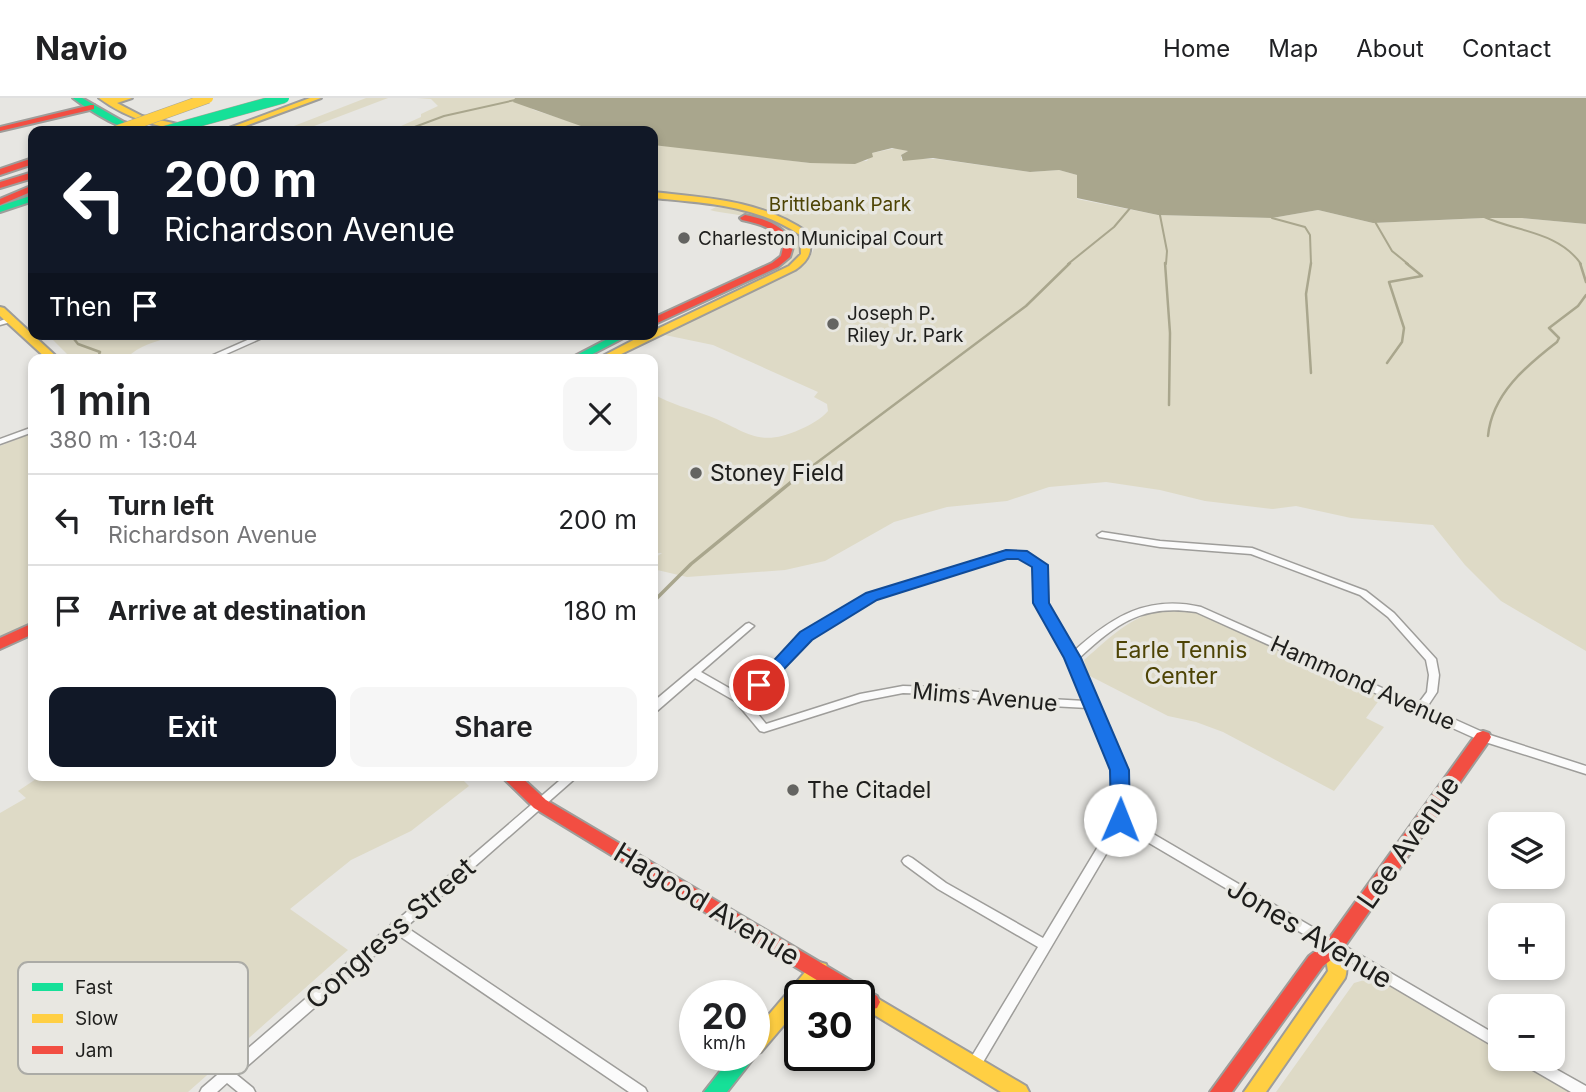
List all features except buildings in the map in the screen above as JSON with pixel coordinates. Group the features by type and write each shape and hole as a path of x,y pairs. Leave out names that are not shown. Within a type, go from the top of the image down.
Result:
{"main road":[{"path":"0,129 94,100 128,98"},
{"path":"130,126 208,98"},
{"path":"182,126 284,98"},
{"path":"239,126 317,98"},
{"path":"94,100 119,126"},
{"path":"94,100 145,120 177,126"},
{"path":"1,176 28,163"},
{"path":"1,176 28,175"},
{"path":"0,202 28,190"},
{"path":"658,196 702,207"},
{"path":"0,209 28,200"},
{"path":"658,204 773,215 794,225 807,237 809,246 800,263 658,321"},
{"path":"658,332 745,285"},
{"path":"4,317 28,337"},
{"path":"658,324 671,326"},
{"path":"31,340 48,354"},
{"path":"584,354 614,340"},
{"path":"612,354 642,340"},
{"path":"0,644 28,630"},
{"name":"Lee Avenue","path":"1220,1092 1316,961 1333,948 1483,737"},
{"name":"Hagood Avenue","path":"515,781 540,804 1019,1092"},
{"path":"1254,1092 1338,972 1333,948"},
{"path":"770,1027 819,970"},
{"path":"714,1092 732,1071"}],"street":[{"path":"220,354 254,340"},
{"path":"0,442 28,431"},
{"path":"1102,535 1160,544 1252,551 1363,593 1391,615 1431,659 1434,675 1432,691 1420,709"},
{"path":"743,702 806,636 872,596 1006,554 1021,554 1040,565 1041,603 1073,658 1119,770 1120,820 974,1065"},
{"name":"Hammond Avenue","path":"1073,658 1098,634 1133,614 1157,605 1176,604 1198,609 1483,737 1586,771"},
{"path":"658,705 750,626"},
{"name":"Mims Avenue","path":"695,673 743,702 764,728 796,721 864,697 895,690 933,690 1091,705"},
{"name":"Congress Street","path":"248,1057 567,781"},
{"name":"Jones Avenue","path":"1120,820 1488,1037"},
{"path":"908,862 942,887 1045,945"},
{"path":"396,927 640,1092"},
{"path":"1547,1071 1584,1092"},
{"path":"227,1075 248,1092"},
{"name":"Congress Street","path":"207,1092 227,1075"}],"green space":[{"path":"366,98 388,98 314,126 294,126"},
{"path":"417,98 515,98 534,110 584,126 401,126 438,106 431,99"},
{"name":"Brittlebank Park","path":"658,144 810,163 867,161 872,153 896,148 908,151 901,155 901,159 937,159 1030,172 1059,170 1077,175 1077,199 1158,215 1272,218 1318,210 1373,223 1522,218 1586,224 1586,651 1501,601 1465,565 1433,525 1351,518 1296,506 1273,509 1205,501 1160,490 1106,482 1049,487 1007,501 947,507 894,522 825,561 785,570 687,577 658,570 658,556 662,553 658,553 658,396 763,438 774,438 801,429 828,411 827,404 814,397 818,392 713,345 660,334 803,264 814,246 807,231 787,219 758,210 658,195"},
{"path":"716,207 778,220 798,235 805,245 796,259 782,271 766,279 749,282 789,257 794,242 789,233 770,222 710,210"},
{"path":"53,340 161,340 131,354 67,354"},
{"path":"28,435 28,625 0,639 0,446"},
{"name":"Earle Tennis Center","path":"1170,608 1189,610 1237,628 1383,695 1366,718 1384,727 1334,791 1223,732 1168,716 1088,675 1084,660 1114,634 1133,621"},
{"path":"33,781 464,781 469,786 411,831 351,860 290,909 348,950 248,1039 248,962 18,962 18,1074 208,1074 188,1092 0,1092 0,813 26,798 18,791"},
{"path":"1378,976 1488,1040 1488,1071 1541,1071 1577,1092 1276,1092 1354,983"}],"shaded area":[{"path":"515,98 1586,98 1586,224 1522,218 1373,223 1318,210 1272,218 1158,215 1077,198 1077,175 1059,170 1030,172 933,158 903,161 901,155 908,151 892,148 872,153 873,157 855,164 810,163 658,146 658,126 581,126 513,102"}],"waterway":[{"path":"417,126 444,116 524,98"},
{"path":"1068,264 1114,227 1131,207"},
{"path":"1159,210 1167,251 1166,264"},
{"path":"1271,215 1272,218 1305,227 1310,235 1311,263"},
{"path":"1482,216 1549,239 1572,253 1581,264"},
{"path":"1374,220 1392,251 1408,264"},
{"path":"799,476 1026,306 1070,263"},
{"path":"1165,263 1170,333 1169,405"},
{"path":"1311,263 1306,294 1311,373"},
{"path":"1387,363 1402,342 1404,328 1389,282 1422,276 1406,263"},
{"path":"1580,263 1586,282"},
{"path":"1488,436 1491,421 1503,394 1523,371 1557,342 1559,338 1549,328 1578,306 1586,295"},
{"path":"75,340 78,344 100,352 99,354"},
{"path":"658,597 691,564 801,474"}],"traffic: fast":[{"path":"77,98 121,124 129,126"},
{"path":"183,126 284,98"},
{"path":"0,209 28,200"},
{"path":"584,354 614,340"},
{"path":"714,1092 732,1071"}],"traffic: slow":[{"path":"103,98 140,118 179,126"},
{"path":"110,102 128,98"},
{"path":"130,126 208,98"},
{"path":"239,126 317,98"},
{"path":"658,196 732,204 771,215 804,234 806,254 792,268 658,332"},
{"path":"0,310 28,335"},
{"path":"33,340 48,354"},
{"path":"612,354 642,340"},
{"path":"1254,1092 1338,972 1333,948"},
{"path":"770,1027 819,970"},
{"path":"875,1005 1019,1092"}],"traffic: jam":[{"path":"0,129 91,107"},
{"path":"0,172 28,163"},
{"path":"0,185 28,177"},
{"path":"0,202 28,190"},
{"path":"658,320 775,265 785,257 789,244 781,233 765,223 745,218"},
{"path":"0,644 28,630"},
{"path":"1220,1092 1316,961 1333,948 1483,737"},
{"path":"515,781 540,804 833,980"}],"place":[{"name":"Charleston Municipal Court","path":"684,238"},
{"name":"Joseph P. Riley Jr. Park","path":"833,324"},
{"name":"Stoney Field","path":"696,473"},
{"name":"The Citadel","path":"793,790"}],"route":[{"path":"759,685 806,636 872,596 1006,554 1021,554 1040,565 1041,603 1073,658 1119,770 1122,789 1120,820"}]}
